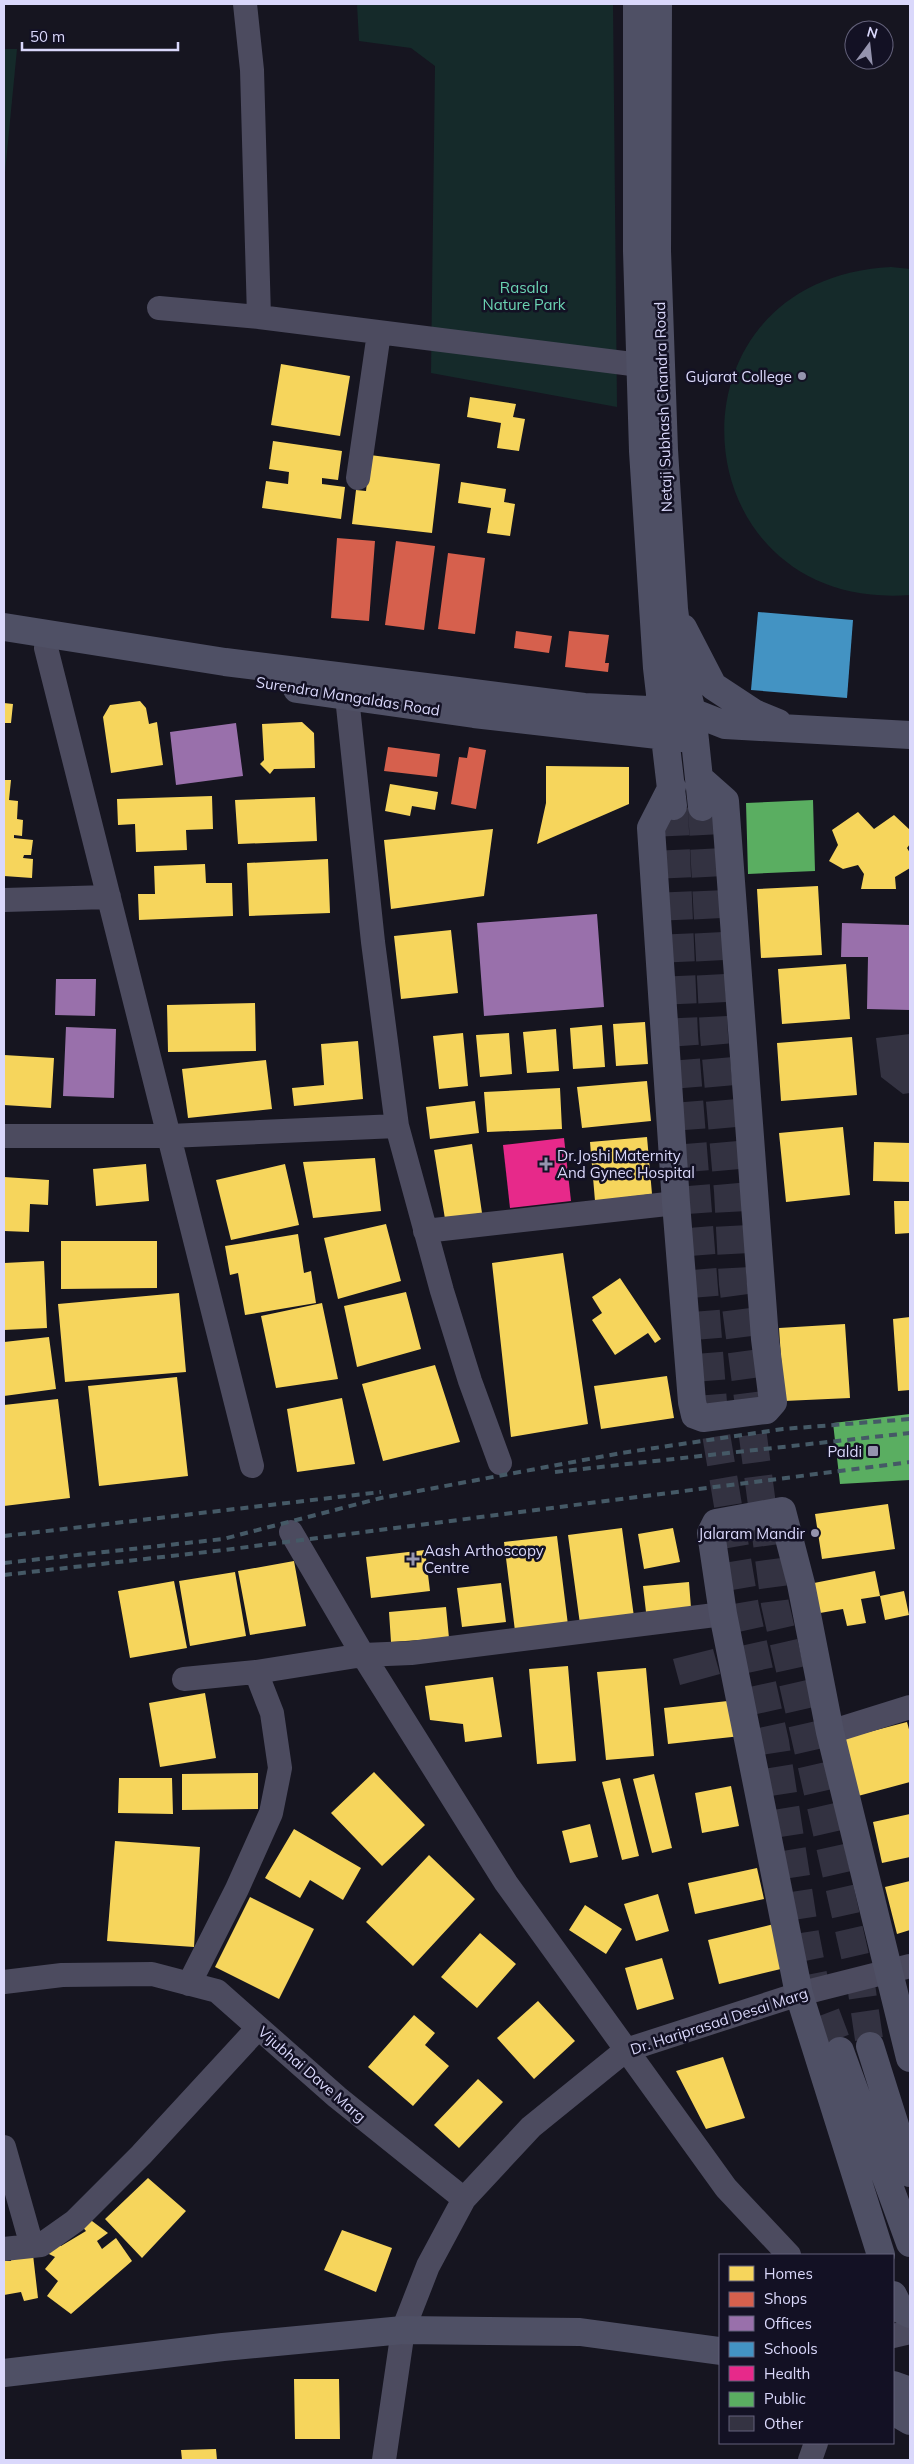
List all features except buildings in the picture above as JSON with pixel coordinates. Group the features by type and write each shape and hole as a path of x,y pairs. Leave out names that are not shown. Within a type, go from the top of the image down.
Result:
{"street":[{"path":"244,4 252,70 259,317"},
{"name":"Netaji Subhash Chandra Road","path":"638,4 637,241 640,365 657,668 699,778 702,807"},
{"name":"Netaji Subhash Chandra Road","path":"658,4 657,251 664,450 674,609 682,671 673,797 652,828 676,1203"},
{"path":"159,308 259,317 640,365"},
{"path":"358,478 379,332"},
{"path":"674,609 714,686 754,713 795,730 910,735"},
{"name":"Surendra Mangaldas Road","path":"4,627 225,662 474,714 725,725 795,730"},
{"name":"Surendra Mangaldas Road","path":"4,642 346,687"},
{"path":"46,648 252,1466"},
{"path":"346,687 397,1126 425,1231 470,1381 500,1463"},
{"path":"425,1231 676,1203 694,1412 703,1418 770,1409 773,1402 765,1340 725,801 699,778"},
{"path":"4,900 109,897"},
{"path":"4,1136 169,1136 397,1126"},
{"path":"881,2254 799,1994 723,1614 711,1528 716,1523 782,1511 801,1584 830,1732 899,1969 910,2058"},
{"path":"291,1532 363,1655 506,1883 726,2188 788,2254"},
{"path":"184,1680 256,1672 363,1655 411,1653 723,1614"},
{"path":"189,1984 237,1889 271,1813 280,1768 272,1713 256,1672"},
{"path":"830,1732 910,1707"},
{"name":"Dr. Hariprasad Desai Marg","path":"464,2199 531,2127 626,2050 799,1994 899,1969"},
{"name":"Vijubhai Dave Marg","path":"4,1982 62,1974 152,1974 217,1992 337,2097 464,2199"},
{"path":"4,2250 42,2245 75,2221 141,2155 258,2028"},
{"path":"870,2046 910,2173"},
{"path":"840,2051 910,2243"},
{"path":"4,2147 32,2246"},
{"path":"384,2460 403,2330 428,2266 464,2199"},
{"path":"4,2373 224,2347 403,2330 580,2332 719,2351"},
{"path":"894,2336 910,2332"},
{"path":"894,2385 910,2391"},
{"path":"894,2412 910,2421"},
{"path":"810,2460 816,2444"}],"green space":[{"name":"Rasala Nature Park","path":"357,4 613,4 617,407 431,373 435,66 411,48 359,41"},
{"path":"4,49 17,49 4,183"},
{"path":"891,267 910,269 910,595 833,587 776,553 740,502 725,442 732,381 761,326 814,285"}],"tunnel":[{"path":"702,807 714,1035 728,1191 733,1284 775,1604 860,1978 870,2046"},
{"path":"674,808 684,1035 715,1428 745,1607 775,1742 805,1934 815,1985 840,2051"}],"railway":[{"path":"4,1563 223,1539 381,1498 621,1453 783,1429 910,1419"},
{"path":"555,1472 910,1433"},
{"path":"4,1575 224,1550 910,1462"},
{"path":"4,1536 381,1492"}],"place":[{"name":"Gujarat College","path":"802,376"},
{"name":"Dr.Joshi Maternity And Gynec Hospital","path":"546,1164"},
{"name":"Paldi","path":"873,1451"},
{"name":"Jalaram Mandir","path":"815,1533"},
{"name":"Aash Arthoscopy Centre","path":"413,1559"}]}
